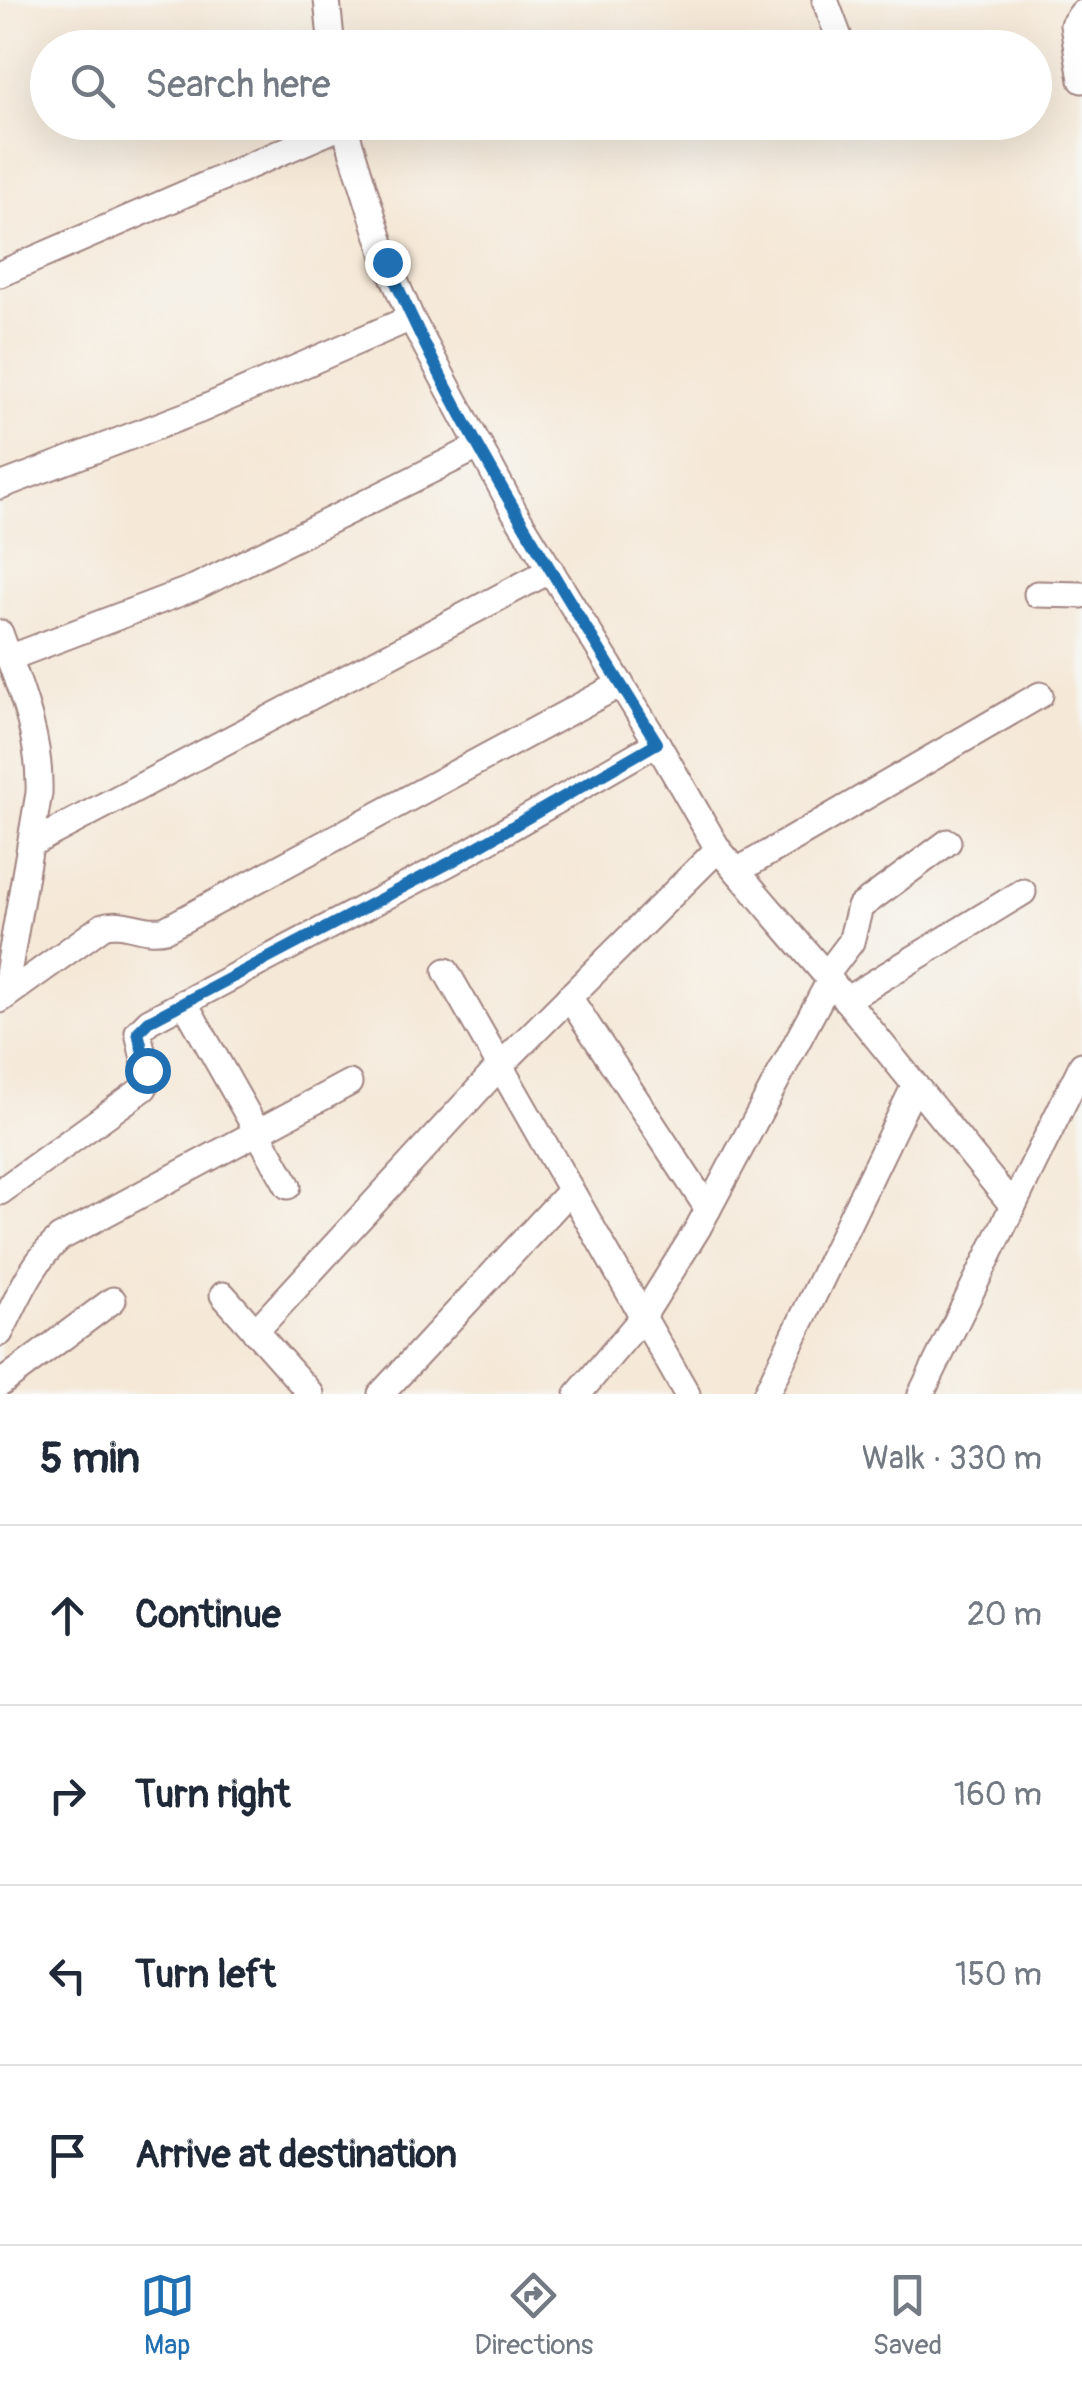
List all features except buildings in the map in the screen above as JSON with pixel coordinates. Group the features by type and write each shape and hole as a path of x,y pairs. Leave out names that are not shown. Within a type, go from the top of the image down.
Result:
{"street":[{"path":"327,0 330,30"},
{"path":"825,0 837,30"},
{"path":"1082,13 1073,26 1082,80"},
{"path":"0,274 306,140"},
{"path":"348,140 387,262 411,318 551,570 718,849 1013,1206"},
{"path":"0,486 200,410 411,318"},
{"path":"9,658 196,586 480,446"},
{"path":"31,844 551,570"},
{"path":"1037,594 1082,595"},
{"path":"0,633 30,715 40,766 31,844 3,984"},
{"path":"3,984 103,926 116,923 144,932 166,929 621,684"},
{"path":"737,870 1040,696"},
{"path":"0,1192 144,1088 147,1070 138,1032 149,1021 451,862 657,743"},
{"path":"578,1394 642,1318 708,1209 834,985 860,906 948,842"},
{"path":"255,1332 500,1066 718,849"},
{"path":"834,985 1023,892"},
{"path":"446,971 687,1394"},
{"path":"569,997 708,1209"},
{"path":"184,1002 288,1186"},
{"path":"921,1394 1082,1065"},
{"path":"0,1334 32,1271 60,1238 349,1083"},
{"path":"766,1394 914,1087"},
{"path":"381,1394 570,1190"},
{"path":"222,1295 311,1394"},
{"path":"0,1384 113,1300"}],"route":[{"path":"147,1070 138,1032 149,1021 451,862 657,743 514,511 411,318 387,262"}]}
